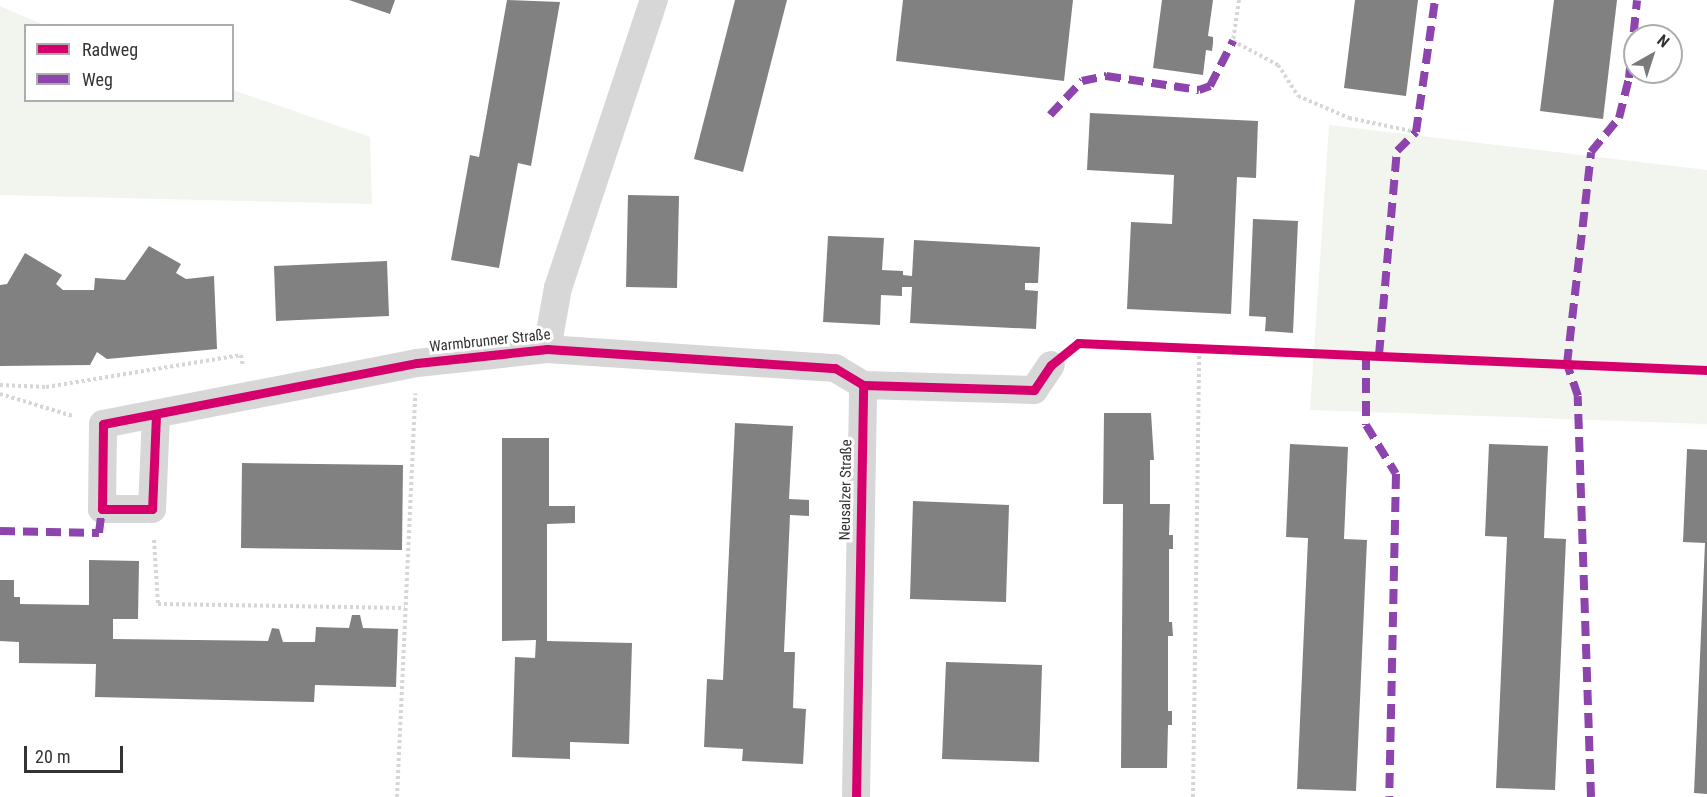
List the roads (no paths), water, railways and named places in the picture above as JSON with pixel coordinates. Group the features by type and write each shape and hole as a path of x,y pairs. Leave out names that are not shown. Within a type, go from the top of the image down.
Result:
{"street":[{"name":"Warmbrunner Straße","path":"547,349 558,288 654,0"},
{"name":"Warmbrunner Straße","path":"156,416 152,509 102,509 103,424 156,416 417,363 547,349 835,368 863,385"},
{"path":"863,385 1034,390 1051,365"},
{"name":"Neusalzer Straße","path":"856,797 863,385"}]}
